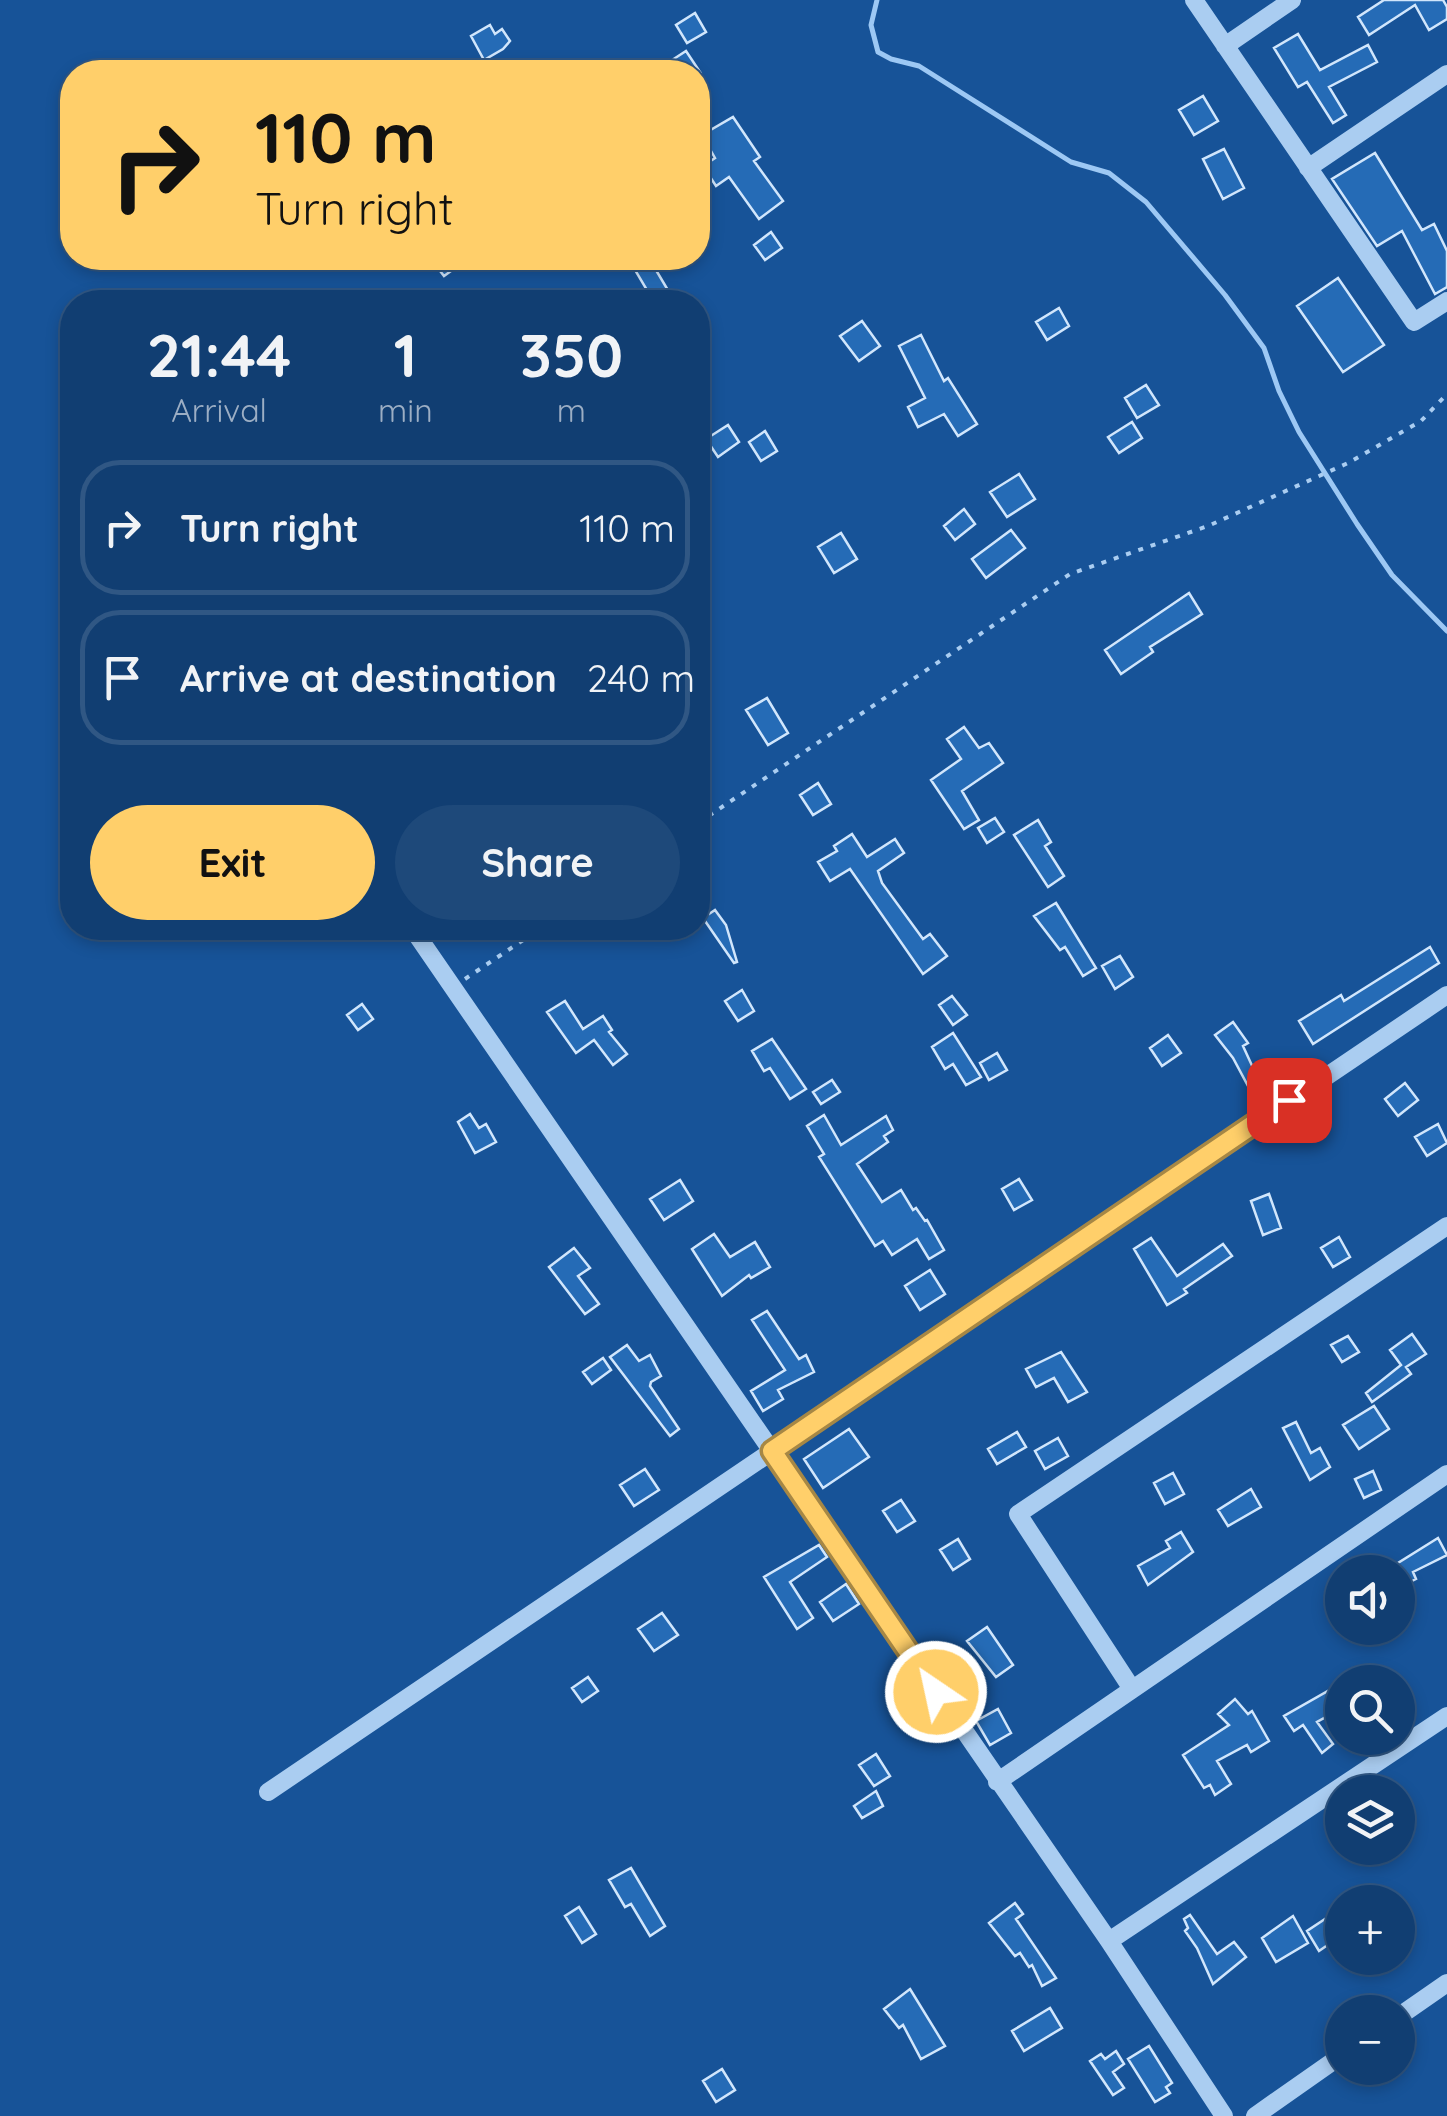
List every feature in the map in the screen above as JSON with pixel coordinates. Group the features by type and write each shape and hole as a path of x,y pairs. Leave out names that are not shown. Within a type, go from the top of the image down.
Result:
{"street":[{"path":"1194,0 1414,322 1447,301"},
{"path":"1225,46 1292,0"},
{"path":"1308,168 1447,74"},
{"path":"420,940 1109,1941 1224,2116"},
{"path":"268,1792 1447,995"},
{"path":"1132,1689 1018,1514 1447,1226"},
{"path":"997,1782 1447,1474"},
{"path":"1109,1941 1447,1716"},
{"path":"1415,2005 1447,1983"},
{"path":"1255,2116 1325,2068"}],"path":[{"path":"710,815 1070,574 1208,526 1348,463 1421,421 1447,394"},
{"path":"452,987 523,940"}],"building":[{"path":"1384,0 1443,0 1447,19 1429,30 1415,5 1369,35 1358,17"},
{"path":"695,13 706,32 687,43 676,25"},
{"path":"490,25 495,34 502,29 510,41 484,60 471,36"},
{"path":"1298,34 1320,70 1368,45 1377,62 1329,87 1346,115 1333,123 1307,82 1298,87 1274,48"},
{"path":"686,51 692,60 672,60"},
{"path":"1203,96 1218,121 1194,135 1179,110"},
{"path":"733,117 760,157 754,161 783,201 759,219 729,177 716,186 710,177 710,161 715,158 710,149 710,130"},
{"path":"1224,149 1244,188 1223,199 1203,159"},
{"path":"1375,153 1422,230 1434,224 1447,251 1447,287 1435,294 1402,231 1377,246 1332,179"},
{"path":"771,232 782,248 765,260 754,245"},
{"path":"635,270 656,270 668,290 647,290"},
{"path":"1338,278 1384,345 1343,372 1297,306"},
{"path":"1059,308 1069,326 1047,340 1036,322"},
{"path":"862,321 880,346 859,361 840,336"},
{"path":"921,335 944,381 948,378 977,424 958,436 944,414 918,427 908,407 925,398 899,346"},
{"path":"1146,385 1159,405 1137,418 1125,398"},
{"path":"1132,422 1142,438 1119,453 1108,437"},
{"path":"728,425 739,442 718,457 710,445 710,436"},
{"path":"765,431 777,451 761,461 749,442"},
{"path":"1019,474 1035,499 1007,517 990,492"},
{"path":"964,509 975,524 955,540 944,526"},
{"path":"1011,530 1025,548 986,578 972,559"},
{"path":"841,533 857,559 834,573 818,547"},
{"path":"1189,593 1202,614 1150,647 1153,652 1121,674 1105,650"},
{"path":"767,698 788,733 768,745 746,710"},
{"path":"964,727 979,748 989,743 1003,763 962,791 979,820 964,829 931,780 961,759 947,739"},
{"path":"818,783 831,804 813,815 800,795"},
{"path":"995,818 1004,832 987,843 978,828"},
{"path":"1038,820 1051,842 1045,846 1064,876 1048,887 1014,835"},
{"path":"852,834 867,857 895,839 904,853 878,871 882,883 923,939 930,934 947,956 923,974 850,869 830,881 818,862 837,851 834,846"},
{"path":"1056,903 1096,968 1083,976 1065,947 1060,950 1034,916"},
{"path":"715,910 726,925 737,962 710,928 710,913"},
{"path":"1430,947 1439,963 1313,1044 1299,1021 1341,995 1344,1001"},
{"path":"1120,956 1133,977 1115,989 1102,966"},
{"path":"742,990 754,1011 738,1021 725,1001"},
{"path":"952,996 967,1015 953,1025 939,1005"},
{"path":"565,1001 583,1029 603,1016 612,1030 609,1032 627,1054 613,1065 594,1040 576,1053 547,1012"},
{"path":"362,1004 373,1019 358,1030 347,1015"},
{"path":"1233,1022 1248,1043 1243,1046 1265,1094 1255,1099 1233,1058 1215,1035"},
{"path":"953,1033 981,1077 966,1085 953,1064 945,1069 932,1047"},
{"path":"1168,1035 1181,1053 1162,1066 1150,1048"},
{"path":"772,1039 806,1089 790,1099 770,1068 764,1071 752,1051"},
{"path":"997,1053 1007,1070 989,1080 980,1063"},
{"path":"832,1080 840,1092 821,1104 813,1092"},
{"path":"1405,1083 1418,1100 1398,1116 1385,1099"},
{"path":"470,1114 479,1128 486,1124 496,1142 475,1153 458,1122"},
{"path":"824,1115 841,1145 886,1116 893,1130 884,1136 888,1142 857,1164 882,1202 901,1190 913,1210 916,1208 927,1220 944,1250 929,1259 917,1239 892,1255 883,1241 875,1246 819,1157 824,1154 807,1126"},
{"path":"1438,1124 1447,1143 1427,1156 1415,1137"},
{"path":"1019,1179 1032,1200 1014,1210 1002,1189"},
{"path":"680,1180 693,1201 664,1220 650,1199"},
{"path":"1269,1194 1281,1228 1263,1235 1251,1201"},
{"path":"714,1234 730,1257 755,1242 770,1267 751,1278 749,1275 722,1296 692,1249"},
{"path":"1339,1237 1350,1257 1333,1267 1321,1248"},
{"path":"1151,1238 1177,1276 1223,1244 1232,1256 1167,1305 1134,1249"},
{"path":"574,1248 590,1268 578,1276 599,1304 585,1314 549,1267"},
{"path":"930,1270 945,1294 920,1310 905,1286"},
{"path":"767,1311 799,1359 806,1355 814,1372 778,1390 783,1399 763,1411 751,1391 785,1370 752,1320"},
{"path":"1412,1334 1426,1354 1406,1367 1411,1374 1372,1402 1366,1393 1401,1365 1390,1350"},
{"path":"1348,1336 1359,1352 1342,1362 1331,1345"},
{"path":"627,1345 639,1361 650,1355 661,1376 650,1386 679,1429 670,1436 610,1357"},
{"path":"1061,1352 1087,1392 1068,1402 1054,1378 1036,1387 1026,1369"},
{"path":"603,1358 611,1370 592,1384 583,1372"},
{"path":"1374,1406 1389,1429 1359,1449 1343,1425"},
{"path":"1296,1422 1311,1453 1320,1448 1330,1467 1310,1480 1283,1428"},
{"path":"849,1429 869,1457 823,1488 804,1459"},
{"path":"1017,1432 1026,1447 997,1464 988,1449"},
{"path":"1058,1438 1068,1456 1045,1469 1035,1451"},
{"path":"645,1469 659,1490 634,1506 620,1485"},
{"path":"1373,1471 1381,1490 1364,1498 1355,1479"},
{"path":"1173,1473 1184,1494 1165,1504 1154,1483"},
{"path":"1251,1489 1261,1507 1228,1526 1218,1510"},
{"path":"901,1500 915,1521 897,1532 883,1511"},
{"path":"1181,1532 1193,1552 1148,1585 1138,1566 1170,1548 1166,1541"},
{"path":"1438,1538 1447,1555 1415,1571 1415,1555 1411,1555"},
{"path":"958,1539 970,1559 953,1570 940,1550"},
{"path":"819,1545 827,1557 790,1582 813,1618 797,1629 764,1577"},
{"path":"846,1584 859,1604 833,1621 820,1602"},
{"path":"662,1613 678,1635 654,1651 638,1629"},
{"path":"987,1627 1013,1665 996,1677 967,1641"},
{"path":"588,1677 598,1691 582,1702 572,1688"},
{"path":"1325,1693 1325,1718 1317,1722 1325,1733 1325,1751 1322,1753 1303,1725 1294,1731 1284,1716"},
{"path":"1235,1699 1248,1714 1252,1711 1269,1741 1251,1752 1247,1745 1217,1761 1231,1784 1215,1795 1210,1785 1204,1788 1183,1755 1229,1725 1218,1714"},
{"path":"998,1709 1011,1733 990,1745 976,1721"},
{"path":"876,1754 890,1776 874,1786 859,1765"},
{"path":"876,1791 883,1806 862,1818 854,1806"},
{"path":"631,1868 665,1926 650,1936 631,1904 625,1907 609,1880"},
{"path":"1015,1903 1023,1914 1016,1919 1056,1978 1042,1986 1032,1965 1029,1967 1020,1953 1015,1956 989,1923"},
{"path":"579,1907 596,1934 582,1943 565,1916"},
{"path":"1190,1915 1217,1954 1234,1942 1246,1957 1213,1984 1185,1931 1188,1928 1184,1919"},
{"path":"1293,1916 1308,1943 1276,1962 1262,1938"},
{"path":"1325,1919 1325,1947 1319,1951 1307,1931"},
{"path":"910,1989 945,2046 921,2059 903,2025 899,2028 884,2009"},
{"path":"1050,2008 1062,2028 1024,2051 1012,2031"},
{"path":"1149,2046 1172,2083 1166,2087 1170,2093 1155,2102 1128,2059"},
{"path":"1116,2051 1124,2064 1113,2072 1124,2088 1113,2095 1090,2061 1101,2054 1105,2059"},
{"path":"722,2069 735,2090 716,2102 703,2081"}],"waterway":[{"path":"877,0 871,25 878,52 919,66 1071,162 1109,173 1146,202 1264,348 1299,432 1392,575 1447,631"}],"route":[{"path":"936,1692 772,1451 1289,1100"}]}
